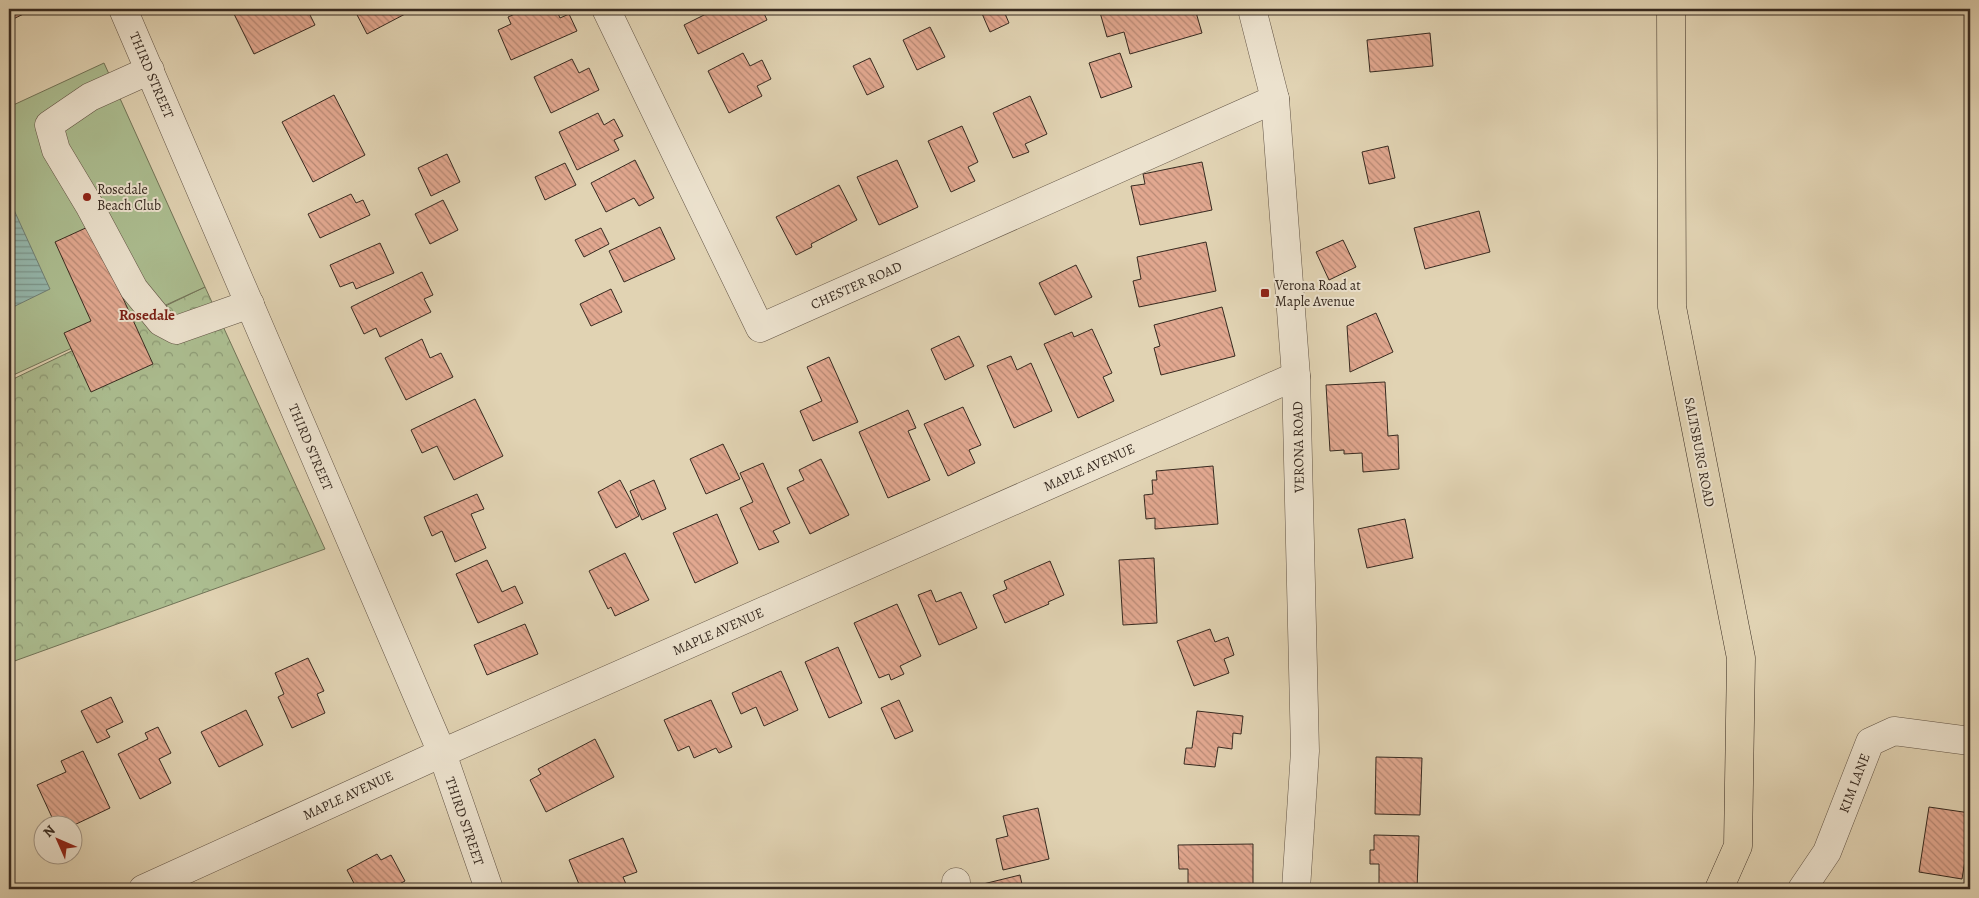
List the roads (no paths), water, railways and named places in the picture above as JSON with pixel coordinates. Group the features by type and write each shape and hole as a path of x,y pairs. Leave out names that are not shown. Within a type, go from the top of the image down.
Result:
{"main road":[{"name":"SALTSBURG ROAD","path":"1671,9 1672,307 1741,658 1738,846 1719,889"}],"street":[{"name":"THIRD STREET","path":"124,9 442,752 489,889"},
{"name":"CHESTER ROAD","path":"606,9 760,328 1275,99"},
{"name":"VERONA ROAD","path":"1252,9 1275,99 1296,376 1305,751 1296,889"},
{"path":"150,70 90,97 49,125 56,150 89,205 134,288 161,322 176,330 250,304"},
{"name":"MAPLE AVENUE","path":"143,889 442,752 1296,376"},
{"name":"KIM LANE","path":"1802,889 1827,852 1870,742 1894,730 1970,741"}],"water":[{"path":"14,210 50,289 9,309 9,213"}],"place":[{"name":"Rosedale Beach Club","path":"87,197"},
{"name":"Verona Road at Maple Avenue","path":"1265,293"}],"district":[{"name":"Rosedale","path":"147,315"}]}
